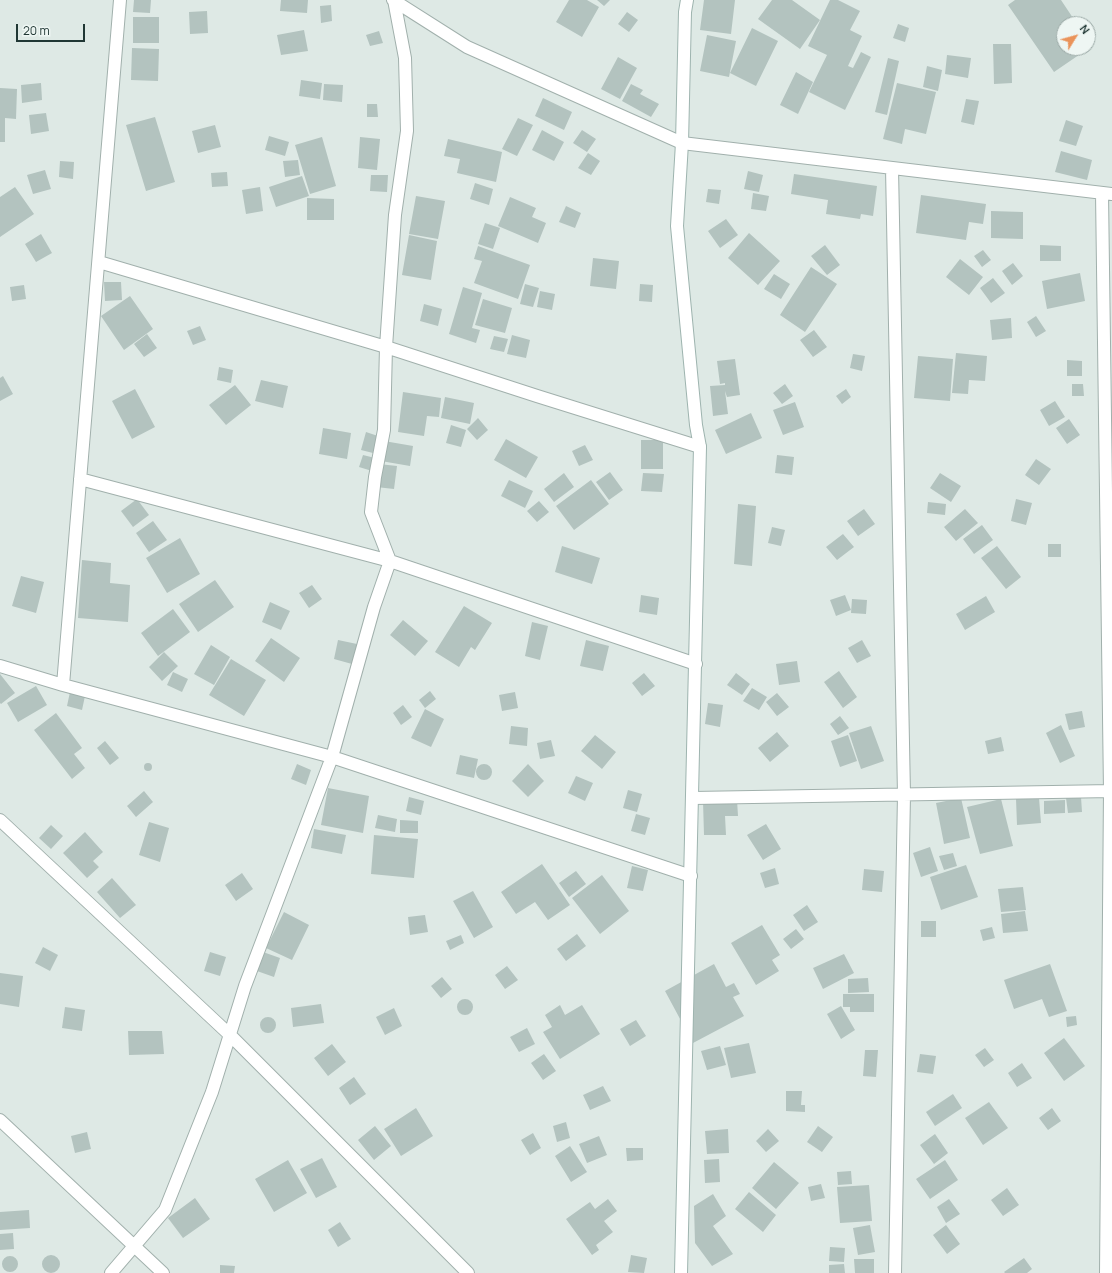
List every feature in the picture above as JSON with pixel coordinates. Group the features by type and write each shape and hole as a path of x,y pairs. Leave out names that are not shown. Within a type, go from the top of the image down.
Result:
{"street":[{"path":"63,685 120,0"},
{"path":"393,0 467,47 682,143 1107,194 1111,791 1106,1273"},
{"path":"111,1273 165,1210 212,1092 245,986 332,757 374,607 390,561 371,512 375,477 384,430 386,347 395,215 407,131 405,58 393,0"},
{"path":"681,1273 700,447 696,425 677,226 682,143 685,12 687,0"},
{"path":"892,168 904,795 895,1273"},
{"path":"99,262 386,347 700,447"},
{"path":"80,479 390,561 696,664"},
{"path":"0,666 63,685 332,757 691,876"},
{"path":"692,798 1111,791"},
{"path":"0,820 230,1036 468,1273"},
{"path":"0,1120 163,1273"}],"building":[{"path":"134,0 151,0 150,13 133,12"},
{"path":"281,0 308,0 307,13 280,11"},
{"path":"569,0 587,0 599,7 582,37 556,22"},
{"path":"597,0 610,0 604,6"},
{"path":"704,0 735,0 731,34 700,30"},
{"path":"772,0 792,0 820,20 800,49 758,19"},
{"path":"830,0 838,0 860,11 850,30 862,36 848,66 853,68 861,52 871,57 845,110 809,92 827,55 808,46"},
{"path":"1015,0 1061,0 1072,16 1056,16 1056,56 1077,56 1054,72 1008,5"},
{"path":"331,5 332,21 321,23 320,6"},
{"path":"207,11 208,33 190,34 189,12"},
{"path":"627,12 638,20 629,32 618,24"},
{"path":"133,17 159,17 159,43 133,43"},
{"path":"898,24 909,28 905,42 893,38"},
{"path":"752,28 778,41 756,86 730,73"},
{"path":"304,30 308,51 281,55 277,35"},
{"path":"379,31 383,43 370,46 366,35"},
{"path":"707,35 736,41 729,77 700,71"},
{"path":"993,44 1011,44 1012,83 994,84"},
{"path":"132,48 159,49 158,81 131,80"},
{"path":"947,55 971,58 968,78 945,74"},
{"path":"618,57 637,68 620,99 601,89"},
{"path":"888,58 899,61 887,115 875,112"},
{"path":"927,66 942,70 938,91 923,87"},
{"path":"796,72 813,82 798,114 780,105"},
{"path":"301,80 322,83 320,99 299,96"},
{"path":"41,83 42,100 22,103 21,85"},
{"path":"897,83 936,92 926,134 905,129 902,144 883,139"},
{"path":"324,84 343,85 342,102 323,100"},
{"path":"631,84 643,90 640,94 659,104 651,117 622,101"},
{"path":"0,88 17,89 16,119 5,118 5,142 0,142"},
{"path":"543,98 572,112 564,130 535,116"},
{"path":"966,99 979,101 974,125 961,122"},
{"path":"367,104 377,104 378,117 367,117"},
{"path":"46,113 49,131 31,134 29,115"},
{"path":"155,117 175,182 146,191 126,125"},
{"path":"518,118 533,125 517,156 502,149"},
{"path":"1066,120 1083,126 1076,146 1059,141"},
{"path":"215,125 221,147 198,153 192,131"},
{"path":"542,130 564,142 554,161 532,150"},
{"path":"582,130 596,139 587,152 573,143"},
{"path":"269,136 289,142 285,156 265,150"},
{"path":"322,137 336,186 310,194 295,145"},
{"path":"360,137 380,139 377,170 358,168"},
{"path":"448,139 502,152 496,182 457,173 460,159 444,156"},
{"path":"1061,151 1092,160 1087,180 1055,172"},
{"path":"588,153 600,161 591,175 578,168"},
{"path":"298,160 300,175 285,177 283,161"},
{"path":"60,161 74,162 73,179 59,177"},
{"path":"45,170 51,189 33,194 27,175"},
{"path":"748,171 763,175 759,192 744,189"},
{"path":"227,172 228,186 212,187 211,173"},
{"path":"794,174 877,186 873,216 861,214 860,219 826,214 828,200 791,194"},
{"path":"371,175 388,175 387,192 370,191"},
{"path":"302,176 309,196 276,207 269,187"},
{"path":"475,183 493,189 489,205 470,199"},
{"path":"15,187 34,214 0,237 0,197"},
{"path":"260,187 263,211 246,214 242,190"},
{"path":"708,189 721,190 719,204 706,202"},
{"path":"753,193 769,196 766,211 751,209"},
{"path":"921,195 986,204 983,224 969,222 966,240 916,233"},
{"path":"416,196 445,201 438,239 409,234"},
{"path":"510,197 536,208 532,217 546,223 538,243 498,226"},
{"path":"307,198 334,199 334,220 307,220"},
{"path":"566,206 581,213 575,228 559,222"},
{"path":"991,211 1023,212 1023,239 991,238"},
{"path":"726,219 738,235 720,248 708,231"},
{"path":"485,223 500,228 493,249 478,244"},
{"path":"749,233 780,261 758,285 728,258"},
{"path":"41,234 52,253 36,262 25,244"},
{"path":"409,235 437,241 431,280 402,275"},
{"path":"825,245 840,265 827,275 811,256"},
{"path":"1040,245 1061,246 1061,261 1040,261"},
{"path":"478,246 530,265 518,299 474,283 482,261 474,259"},
{"path":"983,250 991,260 982,267 974,256"},
{"path":"593,258 619,261 616,289 590,286"},
{"path":"960,259 983,277 969,295 946,277"},
{"path":"1013,263 1023,276 1012,285 1002,271"},
{"path":"811,267 837,284 805,332 780,315"},
{"path":"1080,273 1085,301 1047,309 1042,281"},
{"path":"774,274 790,284 781,299 764,289"},
{"path":"993,278 1005,293 991,303 980,288"},
{"path":"104,282 121,282 122,300 105,301"},
{"path":"525,284 539,288 533,307 520,304"},
{"path":"640,284 653,285 652,302 639,301"},
{"path":"24,285 26,299 12,301 10,287"},
{"path":"463,287 482,293 472,328 480,330 476,343 449,334"},
{"path":"540,291 555,294 552,310 537,307"},
{"path":"130,296 153,329 124,350 101,316"},
{"path":"483,299 512,308 505,333 475,325"},
{"path":"424,304 442,309 438,326 420,321"},
{"path":"1036,316 1046,331 1036,337 1027,322"},
{"path":"1011,318 1012,338 992,340 990,320"},
{"path":"200,326 206,340 193,345 187,331"},
{"path":"814,330 827,347 813,357 800,340"},
{"path":"147,334 157,348 144,357 134,344"},
{"path":"512,335 530,340 526,358 507,354"},
{"path":"494,336 508,339 504,352 490,349"},
{"path":"956,353 987,356 985,381 969,380 968,394 952,393"},
{"path":"853,354 865,356 862,371 850,368"},
{"path":"918,356 953,359 950,401 914,398"},
{"path":"735,359 740,395 727,397 725,391 728,414 713,416 710,386 725,385 725,383 720,384 717,361"},
{"path":"1067,360 1082,361 1082,376 1067,376"},
{"path":"219,367 233,370 231,383 217,380"},
{"path":"3,376 13,394 0,401 0,378"},
{"path":"261,380 288,386 283,408 255,401"},
{"path":"785,384 793,396 782,404 773,393"},
{"path":"1072,384 1083,384 1084,396 1072,396"},
{"path":"235,385 251,405 226,425 209,405"},
{"path":"135,389 155,427 132,439 112,401"},
{"path":"846,389 851,397 842,404 836,396"},
{"path":"403,392 441,398 439,417 427,416 424,436 398,432"},
{"path":"445,397 474,403 470,424 441,418"},
{"path":"1055,401 1065,417 1049,426 1040,410"},
{"path":"795,402 804,427 783,435 773,410"},
{"path":"751,413 762,438 726,454 715,430"},
{"path":"478,418 488,430 477,440 467,429"},
{"path":"1069,419 1080,435 1067,444 1056,428"},
{"path":"451,425 466,430 461,447 446,443"},
{"path":"323,428 351,433 347,459 319,454"},
{"path":"366,432 378,436 373,453 361,450"},
{"path":"506,439 538,457 526,478 494,460"},
{"path":"641,440 663,440 663,469 641,469"},
{"path":"384,441 413,446 410,466 381,461"},
{"path":"585,445 593,460 579,466 572,451"},
{"path":"363,455 375,458 372,471 359,467"},
{"path":"777,455 794,457 792,475 775,473"},
{"path":"1036,459 1051,469 1039,485 1025,475"},
{"path":"379,464 397,466 394,489 376,487"},
{"path":"610,472 623,490 609,500 596,482"},
{"path":"564,473 574,487 554,502 544,489"},
{"path":"643,473 664,474 662,492 641,491"},
{"path":"940,473 961,486 951,502 930,488"},
{"path":"509,480 533,491 525,508 501,496"},
{"path":"591,480 609,504 574,530 556,506"},
{"path":"137,499 149,515 133,527 121,511"},
{"path":"1016,499 1032,503 1026,525 1011,521"},
{"path":"539,501 549,512 537,522 527,511"},
{"path":"928,502 946,504 945,515 927,513"},
{"path":"738,504 756,506 752,566 734,564"},
{"path":"864,509 875,524 858,536 847,521"},
{"path":"965,509 978,523 956,541 944,527"},
{"path":"153,521 167,540 149,552 136,533"},
{"path":"982,525 993,540 974,554 963,539"},
{"path":"772,527 785,530 781,546 768,543"},
{"path":"843,534 854,547 837,560 826,547"},
{"path":"180,538 200,574 167,593 146,558"},
{"path":"1048,544 1061,544 1061,557 1048,557"},
{"path":"562,546 600,558 592,584 555,572"},
{"path":"997,546 1021,577 1006,589 981,558"},
{"path":"82,560 111,563 110,583 130,585 128,622 78,618"},
{"path":"21,576 44,582 36,613 12,606"},
{"path":"215,580 234,607 198,632 179,604"},
{"path":"312,585 322,599 309,608 299,593"},
{"path":"641,595 659,598 657,615 639,612"},
{"path":"845,595 851,610 836,616 830,600"},
{"path":"986,596 995,612 965,630 956,614"},
{"path":"852,599 867,600 866,614 851,613"},
{"path":"270,602 290,611 281,630 262,622"},
{"path":"464,606 492,623 475,650 471,647 459,667 435,652"},
{"path":"173,609 190,632 158,656 141,633"},
{"path":"403,620 428,641 415,656 390,635"},
{"path":"532,622 548,626 540,660 525,656"},
{"path":"271,638 300,658 284,682 255,661"},
{"path":"338,640 357,644 352,664 334,659"},
{"path":"586,640 609,646 603,671 580,666"},
{"path":"862,640 871,656 857,663 848,648"},
{"path":"211,645 230,657 214,685 194,674"},
{"path":"164,652 178,666 162,681 149,667"},
{"path":"231,659 266,680 244,716 209,695"},
{"path":"797,661 800,682 779,685 776,664"},
{"path":"839,671 857,697 843,708 824,682"},
{"path":"173,672 188,679 182,692 167,685"},
{"path":"644,673 655,686 642,696 632,683"},
{"path":"736,673 750,684 742,695 727,685"},
{"path":"0,674 15,693 1,704 0,703"},
{"path":"36,686 47,705 18,722 7,703"},
{"path":"752,688 767,697 759,710 743,701"},
{"path":"430,691 436,699 425,708 419,700"},
{"path":"70,692 85,696 82,710 67,706"},
{"path":"515,692 518,708 502,711 499,695"},
{"path":"777,693 789,707 777,716 766,702"},
{"path":"708,703 723,705 720,727 705,724"},
{"path":"403,705 412,717 401,725 393,713"},
{"path":"425,709 444,719 431,747 411,738"},
{"path":"1082,711 1085,727 1069,730 1065,714"},
{"path":"56,713 82,748 74,754 85,768 72,779 34,730"},
{"path":"840,716 849,728 838,735 830,724"},
{"path":"1061,725 1075,756 1060,763 1046,733"},
{"path":"511,726 528,728 527,746 509,744"},
{"path":"871,726 884,761 861,769 849,733"},
{"path":"777,732 789,746 770,762 758,748"},
{"path":"595,735 616,752 602,769 581,751"},
{"path":"848,735 857,761 840,767 831,741"},
{"path":"1001,737 1004,751 988,754 985,741"},
{"path":"551,740 555,756 540,759 537,743"},
{"path":"105,741 119,758 110,765 97,748"},
{"path":"460,755 478,759 474,778 456,774"},
{"path":"146,763 150,763 152,767 150,771 146,771 144,769 144,765"},
{"path":"297,764 311,770 306,785 291,779"},
{"path":"481,764 487,764 492,769 490,778 487,780 481,780 476,775 476,769"},
{"path":"528,764 544,781 528,797 512,781"},
{"path":"576,776 593,783 585,801 568,793"},
{"path":"328,788 369,796 363,833 321,825"},
{"path":"628,790 642,794 637,812 623,808"},
{"path":"144,791 153,802 136,817 127,806"},
{"path":"409,797 424,801 421,815 406,811"},
{"path":"1081,797 1082,812 1068,813 1066,798"},
{"path":"961,798 970,838 944,844 936,803"},
{"path":"1039,798 1041,823 1017,825 1016,799"},
{"path":"1001,799 1013,846 980,854 967,807"},
{"path":"737,800 738,816 725,816 726,835 704,835 703,801"},
{"path":"1065,800 1065,813 1044,814 1044,801"},
{"path":"636,814 650,818 645,835 631,831"},
{"path":"378,815 397,819 395,832 375,828"},
{"path":"400,820 418,821 418,833 400,833"},
{"path":"149,822 169,828 160,862 139,855"},
{"path":"766,824 781,849 763,860 747,835"},
{"path":"51,825 63,836 51,849 39,838"},
{"path":"314,829 346,835 342,854 311,848"},
{"path":"85,832 103,852 93,861 99,867 87,878 63,853"},
{"path":"374,835 418,839 414,878 371,874"},
{"path":"930,847 938,871 921,877 913,853"},
{"path":"953,853 957,866 944,870 939,856"},
{"path":"542,864 570,905 548,920 535,902 516,914 501,892"},
{"path":"966,865 978,897 941,910 930,877"},
{"path":"632,866 648,870 643,891 627,888"},
{"path":"775,868 779,884 765,888 760,873"},
{"path":"864,869 884,871 882,892 862,890"},
{"path":"576,871 586,884 569,897 559,883"},
{"path":"242,873 253,889 236,901 225,885"},
{"path":"602,875 629,911 600,934 572,898"},
{"path":"112,878 136,905 120,918 97,892"},
{"path":"1023,887 1026,910 1001,912 998,889"},
{"path":"473,891 493,927 474,938 453,901"},
{"path":"807,905 818,922 804,931 793,915"},
{"path":"1025,911 1028,931 1003,933 1001,914"},
{"path":"284,912 309,925 292,960 266,948"},
{"path":"425,915 428,932 410,935 408,917"},
{"path":"921,921 936,921 936,937 921,937"},
{"path":"762,925 780,955 772,960 779,971 756,985 731,943"},
{"path":"992,927 995,938 983,941 980,930"},
{"path":"796,929 804,939 791,949 783,939"},
{"path":"577,934 586,946 566,961 557,949"},
{"path":"461,935 464,943 450,950 446,941"},
{"path":"43,947 58,955 50,971 35,963"},
{"path":"210,952 226,957 220,976 204,971"},
{"path":"263,952 280,958 274,977 257,971"},
{"path":"844,954 854,973 823,989 813,968"},
{"path":"714,964 726,987 734,983 740,994 733,997 744,1016 693,1043 665,991"},
{"path":"1050,964 1067,1011 1049,1017 1042,999 1014,1009 1004,980"},
{"path":"507,966 518,980 505,989 495,975"},
{"path":"0,973 23,976 19,1007 0,1004"},
{"path":"442,977 452,989 441,998 431,986"},
{"path":"868,978 869,992 848,993 848,979"},
{"path":"843,994 874,994 874,1012 850,1012 850,1007 843,1007"},
{"path":"465,999 472,1004 473,1007 468,1014 465,1015 458,1010 457,1007 462,1000"},
{"path":"321,1004 324,1023 293,1027 291,1008"},
{"path":"560,1005 565,1015 582,1005 600,1034 560,1059 543,1032 552,1027 545,1015"},
{"path":"841,1006 855,1030 841,1039 827,1014"},
{"path":"65,1007 85,1010 82,1031 62,1028"},
{"path":"394,1008 402,1026 385,1035 376,1017"},
{"path":"1076,1016 1077,1025 1067,1027 1066,1017"},
{"path":"268,1017 275,1022 276,1025 271,1032 268,1033 261,1028 260,1025 265,1018"},
{"path":"636,1020 646,1036 630,1046 620,1029"},
{"path":"527,1028 535,1044 519,1052 510,1037"},
{"path":"128,1031 162,1031 164,1054 129,1055"},
{"path":"1064,1038 1085,1066 1064,1081 1044,1053"},
{"path":"749,1043 756,1073 731,1078 724,1048"},
{"path":"332,1044 346,1062 328,1076 314,1058"},
{"path":"720,1046 726,1065 707,1070 701,1051"},
{"path":"985,1048 994,1060 984,1067 975,1055"},
{"path":"865,1050 878,1050 876,1077 863,1076"},
{"path":"544,1054 556,1071 543,1080 531,1063"},
{"path":"920,1054 936,1056 933,1074 917,1072"},
{"path":"1022,1063 1032,1078 1017,1087 1008,1073"},
{"path":"354,1077 366,1094 350,1105 339,1088"},
{"path":"603,1086 611,1101 590,1110 583,1095"},
{"path":"786,1091 802,1091 801,1105 805,1105 805,1112 786,1111"},
{"path":"953,1094 962,1108 935,1126 926,1112"},
{"path":"989,1102 1008,1128 983,1145 965,1118"},
{"path":"416,1108 433,1136 401,1156 384,1129"},
{"path":"1052,1108 1061,1121 1048,1130 1039,1118"},
{"path":"566,1122 570,1138 557,1142 553,1126"},
{"path":"375,1126 391,1146 374,1160 358,1140"},
{"path":"818,1126 833,1137 822,1152 807,1142"},
{"path":"728,1129 729,1153 707,1154 705,1131"},
{"path":"768,1129 779,1141 766,1152 756,1141"},
{"path":"87,1132 91,1149 75,1153 71,1136"},
{"path":"533,1133 541,1148 530,1155 521,1140"},
{"path":"935,1134 948,1153 934,1164 920,1145"},
{"path":"599,1136 607,1155 587,1163 579,1144"},
{"path":"570,1146 587,1172 571,1182 555,1156"},
{"path":"626,1148 643,1148 643,1160 627,1161"},
{"path":"322,1158 337,1187 316,1198 300,1169"},
{"path":"719,1159 720,1182 705,1183 704,1160"},
{"path":"288,1160 307,1193 274,1212 255,1179"},
{"path":"945,1160 958,1180 930,1199 916,1179"},
{"path":"774,1162 799,1183 776,1209 752,1188"},
{"path":"851,1171 852,1184 838,1185 837,1172"},
{"path":"821,1184 825,1198 811,1201 808,1187"},
{"path":"869,1185 872,1221 840,1223 837,1187"},
{"path":"1007,1188 1019,1205 1003,1216 991,1200"},
{"path":"749,1192 776,1215 763,1232 735,1209"},
{"path":"713,1194 726,1216 713,1226 733,1254 712,1266 695,1243 694,1206"},
{"path":"195,1198 210,1219 183,1238 168,1218"},
{"path":"608,1199 617,1211 604,1221 613,1232 596,1245 599,1250 592,1255 566,1219 590,1202 595,1209"},
{"path":"949,1199 960,1214 946,1223 937,1207"},
{"path":"29,1210 30,1228 0,1230 0,1212"},
{"path":"340,1222 351,1239 338,1247 328,1230"},
{"path":"870,1225 875,1252 858,1255 853,1228"},
{"path":"946,1225 960,1244 947,1254 933,1235"},
{"path":"13,1233 14,1249 0,1250 0,1234"},
{"path":"830,1247 845,1248 844,1262 829,1261"},
{"path":"51,1255 57,1258 60,1264 57,1270 51,1273 45,1270 42,1264 45,1258"},
{"path":"631,1255 647,1258 644,1273 628,1272"},
{"path":"10,1256 16,1258 18,1264 16,1270 10,1272 4,1270 2,1264 4,1258"},
{"path":"1024,1258 1032,1269 1027,1273 1004,1272"},
{"path":"854,1259 874,1259 874,1273 855,1273"},
{"path":"844,1264 845,1273 829,1273 829,1265"},
{"path":"220,1265 235,1266 234,1273 220,1273"}]}
